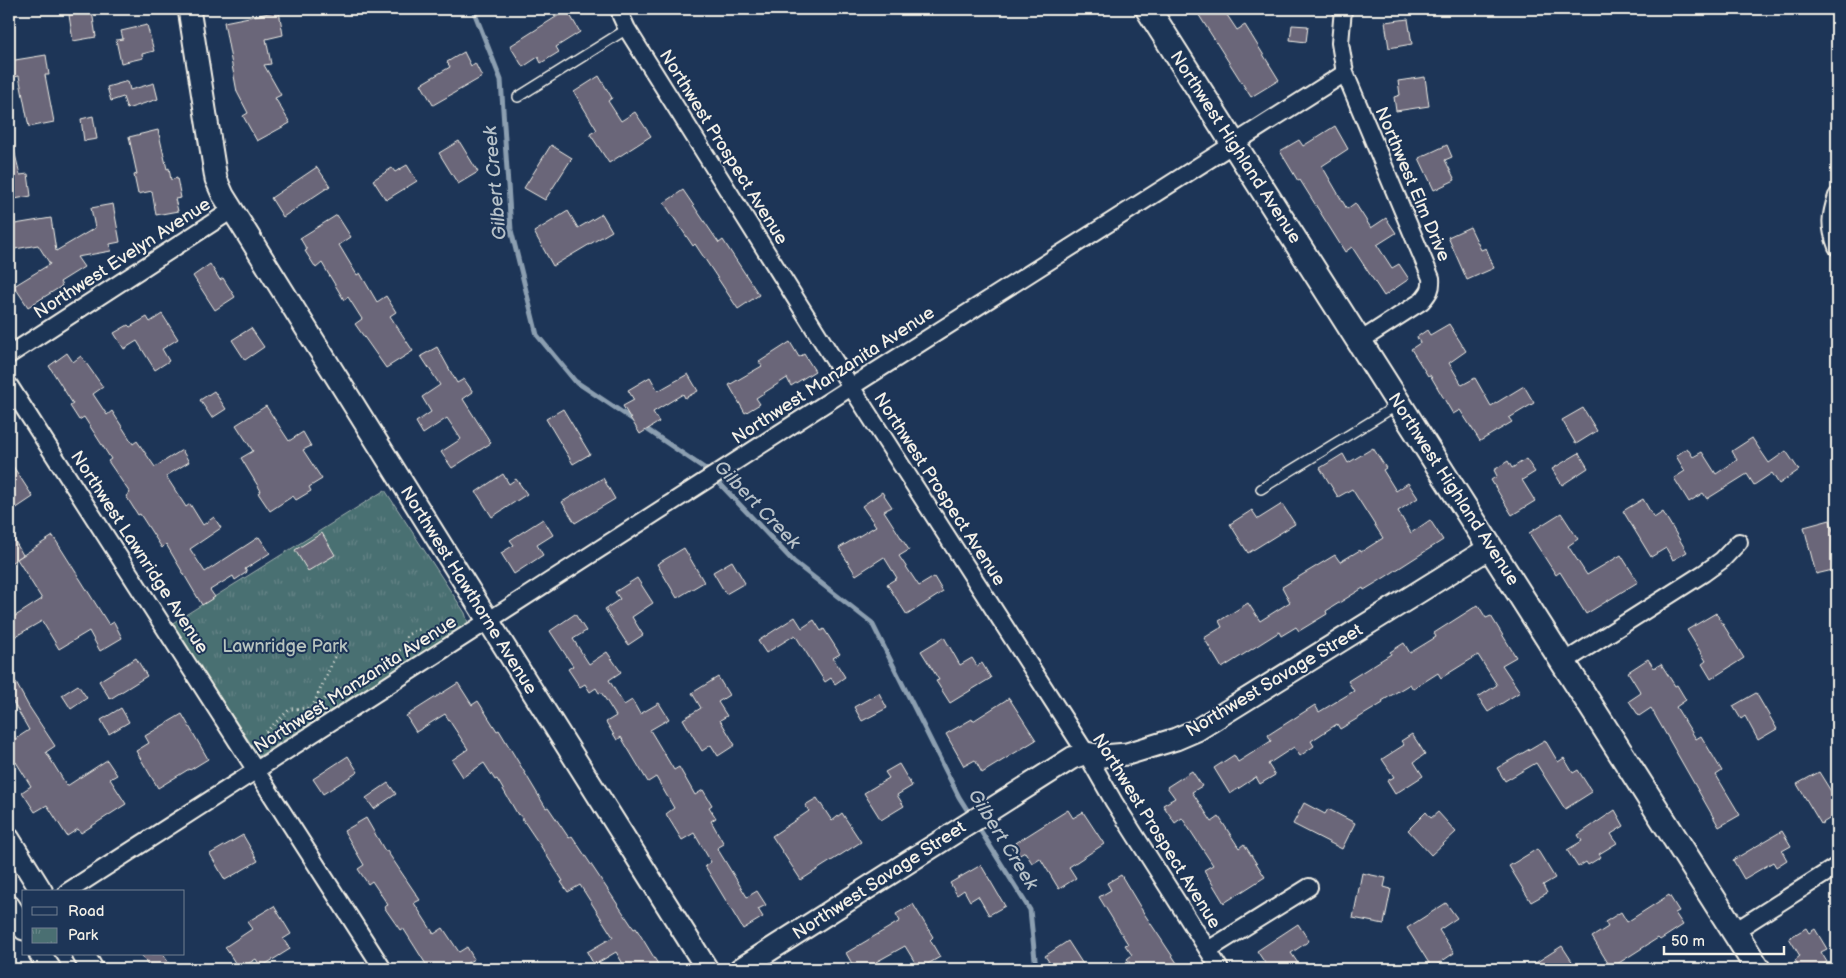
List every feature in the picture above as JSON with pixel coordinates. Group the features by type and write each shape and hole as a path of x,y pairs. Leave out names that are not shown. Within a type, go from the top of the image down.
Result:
{"main road":[{"name":"Northwest Highland Avenue","path":"1148,9 1758,969"}],"street":[{"name":"Northwest Hawthorne Avenue","path":"189,9 216,179 232,210 488,622 707,969"},
{"name":"Northwest Prospect Avenue","path":"620,9 627,29 851,387 1086,753 1114,802 1220,969"},
{"name":"Northwest Elm Drive","path":"1343,9 1340,43 1345,73 1431,278 1432,286 1430,292 1422,301 1360,341"},
{"name":"Northwest Manzanita Avenue","path":"71,890 851,387 1345,73"},
{"path":"1837,196 1832,211 1831,230 1837,247"},
{"name":"Northwest Evelyn Avenue","path":"9,355 232,210"},
{"name":"Northwest Lawnridge Avenue","path":"9,385 383,969"},
{"path":"1564,662 1704,573 1722,560 1739,542"},
{"name":"Northwest Savage Street","path":"740,969 1015,792 1072,758 1086,753 1103,756 1127,754 1198,730 1491,548"},
{"path":"9,839 41,890"},
{"path":"1735,931 1837,866"},
{"path":"1208,950 1309,887"},
{"path":"41,956 50,969"},
{"path":"83,956 92,969"}],"lane":[{"path":"518,97 627,29"},
{"path":"1261,489 1399,404"}],"path":[{"path":"266,732 290,709 311,708 403,648 407,635 420,629"},
{"path":"311,708 341,643"}],"green space":[{"name":"Lawnridge Park","path":"385,490 465,613 468,623 259,756 171,624"}],"building":[{"path":"1195,9 1223,9 1237,30 1245,25 1279,80 1251,97"},
{"path":"567,10 580,32 556,47 559,52 541,63 538,57 523,67 510,46"},
{"path":"92,11 96,37 73,41 69,15"},
{"path":"279,11 283,35 266,39 271,64 264,65 281,95 275,98 290,123 257,141 243,116 248,113 237,92 224,22"},
{"path":"1408,19 1412,44 1389,48 1385,22"},
{"path":"147,25 154,51 142,54 143,58 121,63 116,40 123,39 121,31"},
{"path":"1292,25 1308,26 1306,42 1290,40"},
{"path":"464,52 471,66 475,63 482,77 433,105 421,84 450,67 447,62"},
{"path":"46,55 49,75 45,75 54,122 29,127 19,76 9,78 9,61"},
{"path":"599,76 612,98 608,101 621,121 635,112 651,136 609,163 590,134 597,130 574,92"},
{"path":"1425,77 1429,106 1396,111 1394,97 1400,95 1398,81"},
{"path":"128,81 130,90 154,83 158,99 127,109 123,97 111,101 107,87"},
{"path":"93,116 97,139 84,141 81,119"},
{"path":"1335,126 1348,149 1322,166 1347,209 1355,203 1371,228 1386,218 1396,233 1377,245 1392,268 1399,264 1409,279 1384,296 1352,247 1345,252 1280,151 1299,140 1303,146"},
{"path":"158,130 167,169 169,168 171,180 177,178 181,198 175,199 178,211 156,215 152,191 138,194 134,175 137,174 129,137"},
{"path":"459,141 478,172 458,184 439,153"},
{"path":"551,145 572,158 545,200 524,188"},
{"path":"1447,145 1452,157 1445,160 1455,180 1434,190 1419,158"},
{"path":"9,150 14,150 20,175 28,174 31,196 9,200"},
{"path":"407,165 417,181 386,200 373,180 392,168 395,172"},
{"path":"317,167 330,186 283,217 271,198"},
{"path":"683,190 719,243 723,240 759,295 738,309 695,244 693,246 664,203"},
{"path":"113,204 120,242 110,244 111,251 77,257 84,267 60,282 62,286 28,307 14,286 50,264 38,245 9,250 9,225 51,218 56,251 95,228 91,208"},
{"path":"568,211 578,228 602,214 612,231 553,266 534,232"},
{"path":"337,215 351,237 339,245 357,275 360,273 377,302 386,296 396,312 390,316 413,351 386,368 355,324 362,319 348,297 344,300 322,263 316,268 305,251 307,250 300,238"},
{"path":"1470,227 1481,250 1486,248 1494,268 1467,280 1448,237"},
{"path":"210,264 220,280 223,278 235,297 215,310 193,276"},
{"path":"162,314 178,339 162,349 169,361 155,370 137,341 124,349 114,333 128,325 130,327 147,317 150,322"},
{"path":"1449,324 1466,351 1449,363 1462,385 1475,378 1491,406 1524,386 1534,403 1509,418 1512,422 1480,441 1460,410 1453,414 1430,375 1428,376 1411,349 1420,343 1417,337 1427,330 1430,335"},
{"path":"251,328 264,347 245,360 232,340"},
{"path":"790,342 799,357 804,354 815,371 791,386 787,378 756,398 760,404 745,413 729,385 762,366 759,362"},
{"path":"437,347 457,383 464,379 473,392 463,399 491,443 452,468 441,452 461,439 447,418 423,434 416,422 431,412 422,397 440,385 421,356"},
{"path":"67,353 73,362 81,356 103,387 93,394 107,415 112,411 133,444 137,441 155,467 182,450 189,462 166,476 186,507 190,504 203,525 214,517 221,528 190,549 205,572 259,537 270,553 245,569 247,572 235,580 233,576 210,590 215,597 202,605 166,544 162,548 126,496 130,493 108,461 111,459 84,417 79,420 70,406 73,404 49,366"},
{"path":"688,374 698,391 685,398 683,394 653,412 659,422 640,434 623,406 634,400 628,390 650,377 658,391"},
{"path":"214,391 226,409 212,418 200,400"},
{"path":"266,406 289,441 303,432 311,446 303,450 322,479 309,487 311,491 296,500 293,496 270,511 258,493 261,491 241,458 253,451 236,425"},
{"path":"1583,408 1597,431 1576,444 1562,420"},
{"path":"563,409 590,454 573,464 546,419"},
{"path":"1752,438 1769,463 1786,451 1799,470 1779,484 1772,473 1754,485 1747,474 1707,499 1703,493 1689,502 1674,478 1685,471 1676,456 1687,448 1693,457 1702,452 1716,474 1737,460 1732,451"},
{"path":"1373,448 1386,468 1383,470 1396,491 1408,483 1418,498 1398,511 1411,533 1430,520 1443,540 1379,581 1364,590 1363,588 1326,611 1327,614 1299,631 1296,627 1281,636 1279,632 1222,668 1204,638 1222,627 1219,621 1248,603 1260,621 1290,602 1282,587 1335,555 1340,562 1360,550 1361,552 1383,538 1352,489 1338,497 1320,468 1343,454 1348,463"},
{"path":"1579,453 1588,468 1562,485 1552,469"},
{"path":"1526,459 1535,472 1522,480 1535,501 1512,515 1491,480 1497,476 1494,470 1508,461 1512,468"},
{"path":"9,460 33,497 9,513"},
{"path":"503,474 509,484 516,479 527,494 492,517 476,492"},
{"path":"603,478 615,499 575,523 562,502"},
{"path":"882,492 892,507 884,511 909,550 899,556 919,586 934,577 943,592 907,615 887,584 897,578 884,557 856,575 839,548 876,526 862,506"},
{"path":"1643,499 1654,518 1663,512 1687,552 1673,560 1666,548 1651,557 1623,511"},
{"path":"1282,504 1295,524 1248,553 1230,524 1252,510 1258,519"},
{"path":"1561,513 1578,539 1568,546 1587,575 1621,555 1638,582 1586,614 1560,572 1556,575 1529,533"},
{"path":"543,519 553,535 537,545 543,555 514,574 501,553 514,545 510,540"},
{"path":"1830,520 1837,545 1837,569 1816,574 1804,527"},
{"path":"9,531 23,555 9,564"},
{"path":"322,533 335,555 308,571 295,550"},
{"path":"53,536 109,625 114,622 122,638 100,651 89,631 59,649 42,621 9,640 9,620 42,599 17,559"},
{"path":"684,548 704,582 677,598 657,564"},
{"path":"732,561 745,583 726,594 713,572"},
{"path":"637,578 653,603 632,617 643,635 628,645 605,609 620,599 615,592"},
{"path":"1478,605 1486,618 1491,616 1516,657 1502,665 1520,692 1488,712 1478,697 1497,685 1478,655 1441,678 1438,673 1413,689 1410,684 1340,729 1337,724 1311,741 1314,746 1300,756 1294,747 1268,764 1275,775 1260,784 1256,777 1230,794 1214,768 1234,755 1238,762 1271,741 1268,735 1315,705 1319,712 1354,691 1348,681 1391,654 1390,652 1404,643 1410,653 1436,637 1434,633"},
{"path":"1716,613 1744,658 1711,679 1702,664 1706,661 1687,630"},
{"path":"575,614 586,631 573,639 589,664 607,652 621,672 609,680 624,705 632,700 640,714 659,703 669,719 650,730 674,770 679,767 695,795 703,790 712,805 709,807 716,818 711,821 724,844 717,848 747,897 757,891 766,905 758,909 763,917 743,929 705,866 711,862 694,833 682,840 666,814 674,808 656,777 648,782 621,737 617,740 606,722 616,716 601,692 599,693 596,688 590,692 585,684 580,687 568,669 573,666 550,631"},
{"path":"795,617 802,628 814,620 821,631 824,629 840,654 833,658 845,677 835,684 831,678 825,682 795,635 766,653 758,641"},
{"path":"944,637 960,665 972,658 977,666 982,663 991,678 950,703 936,681 939,680 921,651"},
{"path":"136,658 147,676 110,699 99,681"},
{"path":"1648,659 1654,668 1661,664 1675,686 1677,685 1686,700 1676,707 1696,739 1701,736 1722,771 1716,775 1740,815 1719,827 1651,708 1639,716 1629,701 1641,693 1628,672"},
{"path":"9,670 28,705 55,746 46,752 67,786 107,760 117,775 110,779 126,804 81,833 78,829 67,836 47,805 35,812 22,792 31,786 16,762 9,767 9,743 29,730 13,702 9,704"},
{"path":"718,677 729,695 718,702 727,716 720,720 735,745 718,756 711,745 702,751 683,719 701,708 692,693"},
{"path":"458,683 472,705 478,701 497,731 499,730 546,808 548,807 569,838 572,836 634,929 636,928 661,969 626,969 616,952 594,965 587,952 613,937 580,885 568,892 540,845 518,815 497,779 495,780 484,763 463,777 452,760 468,749 445,714 416,732 406,716"},
{"path":"78,685 87,698 71,709 62,695"},
{"path":"879,693 887,708 862,721 854,707"},
{"path":"1756,693 1777,729 1758,740 1745,716 1741,719 1733,706"},
{"path":"1009,698 1036,740 982,773 975,760 964,766 946,734 972,719 973,721"},
{"path":"121,708 129,722 109,734 101,720"},
{"path":"182,714 208,759 158,788 136,751 149,743 145,736"},
{"path":"1412,734 1425,754 1414,762 1423,776 1395,794 1387,781 1394,777 1382,759 1404,745 1401,741"},
{"path":"1545,740 1558,762 1564,758 1573,773 1578,770 1592,792 1565,809 1536,763 1505,781 1497,768"},
{"path":"348,756 358,772 323,794 313,779"},
{"path":"899,764 912,786 897,795 904,806 881,820 864,793 889,778 885,772"},
{"path":"1192,771 1202,786 1192,792 1212,822 1219,817 1239,848 1244,844 1265,877 1224,903 1204,870 1213,865 1182,818 1175,823 1163,805 1175,798 1167,787"},
{"path":"1819,772 1832,793 1837,790 1837,814 1821,824 1797,784"},
{"path":"388,783 396,794 374,809 366,798"},
{"path":"817,798 832,821 842,813 861,842 801,880 772,836 809,811 805,805"},
{"path":"1304,803 1325,814 1328,809 1355,823 1342,849 1293,824"},
{"path":"1068,810 1073,818 1083,812 1104,844 1069,867 1076,878 1059,889 1040,858 1032,863 1025,852 1018,856 1011,846"},
{"path":"1615,810 1624,826 1611,834 1617,843 1599,854 1601,857 1588,865 1586,862 1578,867 1567,850 1582,841 1578,835"},
{"path":"1426,812 1431,818 1438,812 1456,832 1431,855 1408,830"},
{"path":"366,818 385,851 387,851 420,900 414,903 434,934 443,928 459,952 467,947 474,959 457,969 429,969 403,928 400,930 384,907 388,905 372,881 368,884 358,869 364,865 344,831"},
{"path":"1782,831 1791,846 1782,851 1787,860 1776,867 1773,862 1744,879 1733,860"},
{"path":"243,835 258,861 225,880 210,854"},
{"path":"1537,849 1555,878 1543,885 1547,893 1531,902 1509,866"},
{"path":"981,865 1005,906 989,915 978,896 970,901 964,890 957,895 950,883"},
{"path":"1362,873 1386,878 1384,887 1391,889 1384,924 1353,918"},
{"path":"1121,875 1181,969 1134,969 1127,959 1132,955 1125,945 1128,944 1099,897 1111,890 1107,883"},
{"path":"1669,895 1679,911 1675,913 1683,925 1660,940 1658,938 1611,968 1592,937 1608,927 1605,922 1621,912 1627,922"},
{"path":"1446,903 1457,918 1439,930 1454,953 1432,968 1407,928"},
{"path":"913,904 933,937 930,940 940,957 919,969 905,946 876,962 880,969 855,969 846,953 900,921 896,914"},
{"path":"274,906 291,934 283,939 290,949 261,967 256,959 239,969 225,947 252,929 247,922"},
{"path":"1298,924 1309,941 1291,953 1302,969 1269,969 1257,951"},
{"path":"1806,928 1809,933 1815,929 1827,949 1821,952 1827,962 1815,969 1801,969 1795,960 1800,956 1789,938"},
{"path":"1068,941 1086,969 1054,969 1045,956"},
{"path":"1562,946 1577,969 1526,969"},
{"path":"142,956 164,956 172,969 150,969"}],"waterway":[{"name":"Gilbert Creek","path":"473,9 501,80 511,230 537,335 575,381 635,421"},
{"name":"Gilbert Creek","path":"642,426 707,470 794,562 872,623 959,797 971,816"},
{"name":"Gilbert Creek","path":"977,825 1030,910 1036,969"}]}
